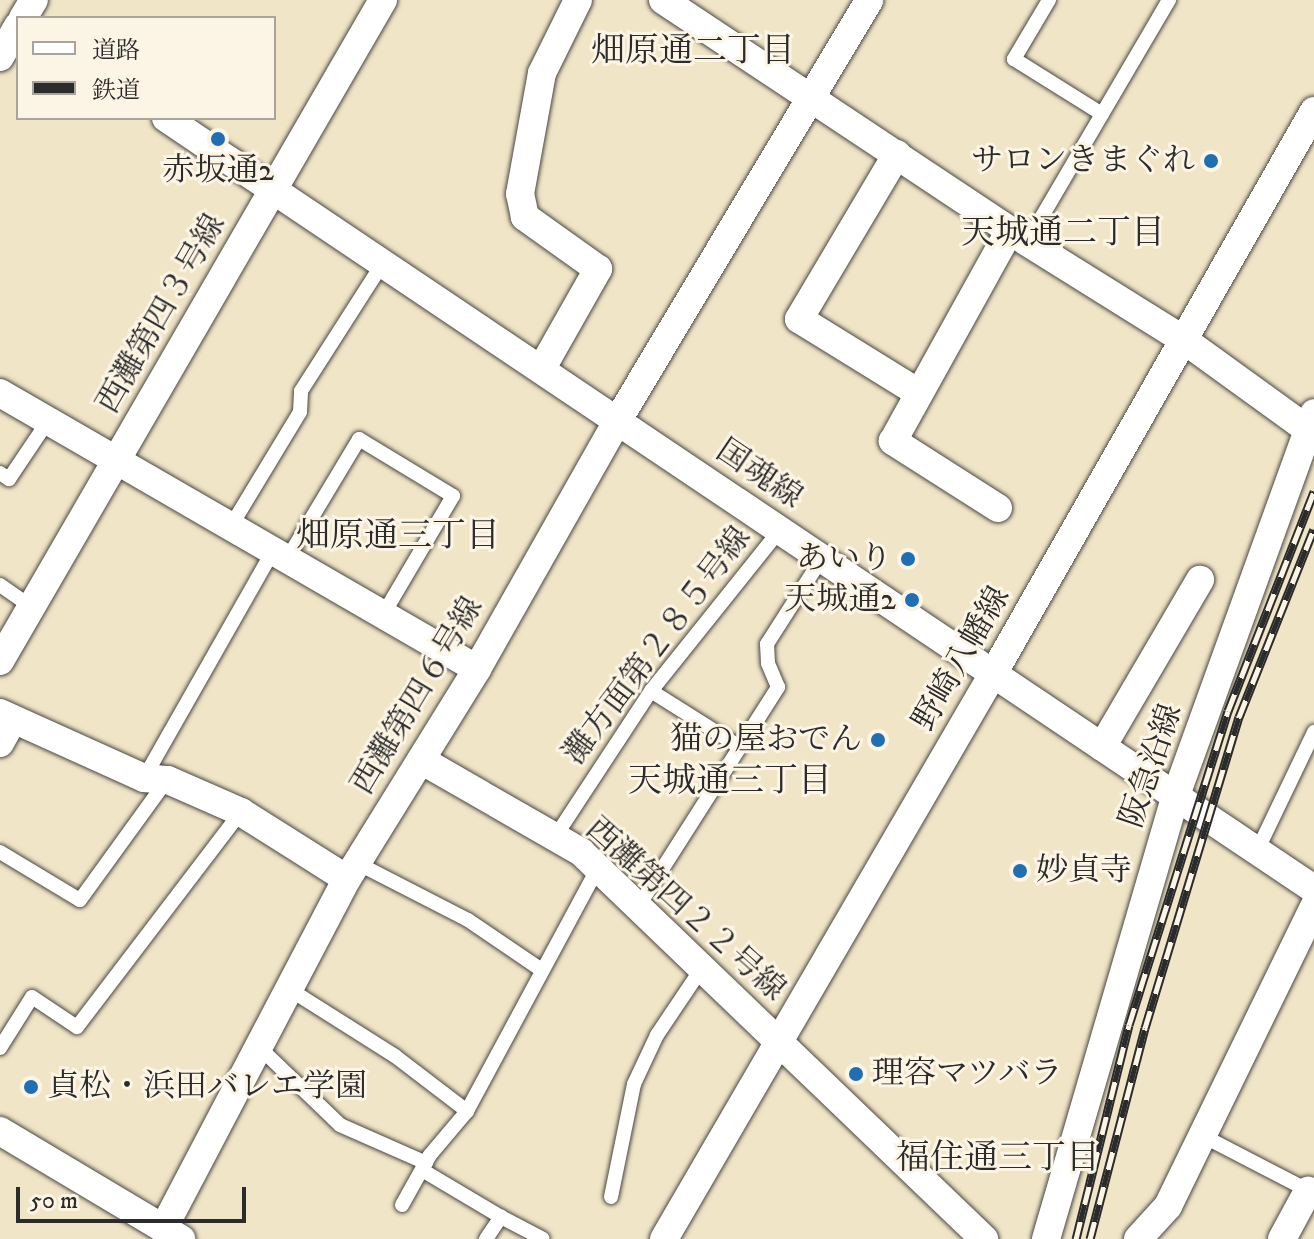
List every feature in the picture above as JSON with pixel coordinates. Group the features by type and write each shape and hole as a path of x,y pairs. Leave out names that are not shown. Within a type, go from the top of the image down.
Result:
{"street":[{"name":"西灘第四３号線","path":"0,661 383,0"},
{"path":"542,368 598,269 525,217 520,194 542,73 578,0"},
{"path":"663,0 1019,236 1310,421"},
{"name":"西灘第四６号線","path":"172,1234 259,1047 352,871 477,669 618,420 869,0"},
{"path":"0,57 16,29"},
{"name":"野崎八幡線","path":"664,1239 777,1040 993,674 1314,111"},
{"name":"国魂線","path":"169,120 1314,889"},
{"path":"897,154 799,319 919,393"},
{"path":"998,508 893,441 919,393 1019,236"},
{"path":"0,393 477,669"},
{"name":"阪急沿線","path":"1046,1239 1176,795 1310,421"},
{"path":"1102,747 1200,580"},
{"path":"4,726 241,812 352,871"},
{"name":"西灘第四２２号線","path":"421,760 581,852 984,1239"},
{"path":"1138,1239 1168,1206 1314,906"},
{"path":"0,1131 172,1234"},
{"path":"1282,1239 1312,1193"}],"lane":[{"path":"1049,0 1014,59 1102,114"},
{"path":"1019,236 1102,114 1169,0"},
{"path":"231,526 300,412 301,391 383,263"},
{"path":"0,473 9,479 48,421"},
{"path":"0,852 80,900 156,779 280,555 359,439 453,496 383,615"},
{"name":"灘方面第２８５号線","path":"555,837 651,691 780,530"},
{"path":"638,907 778,687 768,663 767,644 822,558"},
{"path":"0,585 31,607"},
{"path":"651,691 740,747"},
{"path":"1258,849 1314,732"},
{"path":"0,1048 32,997 77,1027 241,812"},
{"path":"402,1205 424,1166 467,1111 540,969 598,868"},
{"path":"352,871 468,920 540,969"},
{"path":"611,1197 634,1084 657,1035 702,968"},
{"path":"289,989 395,1056 467,1111"},
{"path":"259,1047 340,1125 424,1166 501,1217 543,1239"},
{"path":"1203,1136 1312,1193"},
{"path":"486,1239 501,1217"}],"railway":[{"path":"1076,1239 1129,1025 1228,711 1314,491"},
{"path":"1090,1239 1145,1028 1239,717 1314,529"}],"place":[{"name":"赤坂通2","path":"218,139"},
{"name":"サロンきまぐれ","path":"1211,161"},
{"name":"あいり","path":"908,559"},
{"name":"天城通2","path":"912,600"},
{"name":"猫の屋おでん","path":"878,740"},
{"name":"妙貞寺","path":"1020,871"},
{"name":"理容マツバラ","path":"856,1074"},
{"name":"貞松・浜田バレエ学園","path":"31,1087"}],"district":[{"name":"畑原通二丁目","path":"693,52"},
{"name":"天城通二丁目","path":"1063,234"},
{"name":"畑原通三丁目","path":"398,537"},
{"name":"天城通三丁目","path":"730,782"},
{"name":"福住通三丁目","path":"998,1159"}]}
